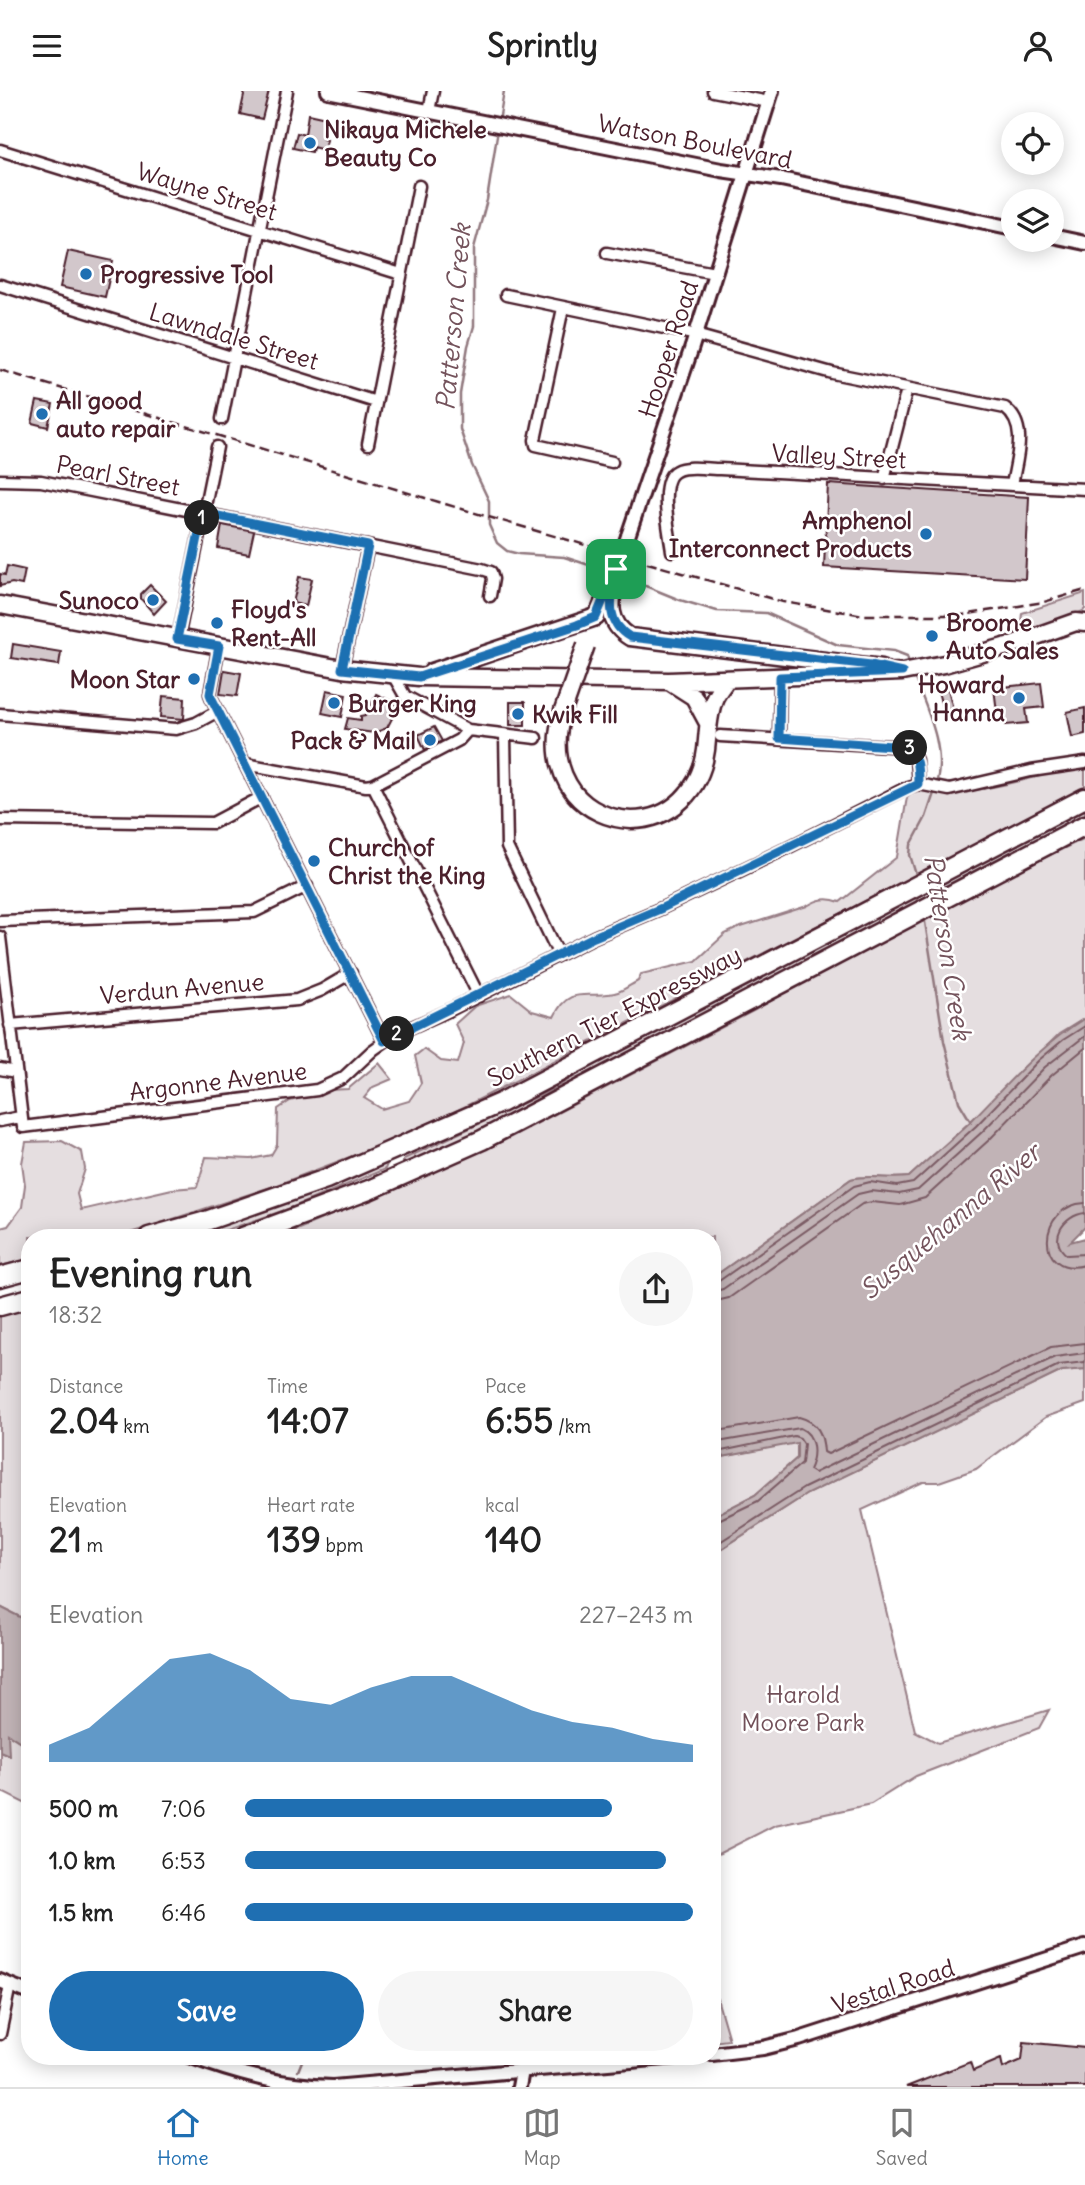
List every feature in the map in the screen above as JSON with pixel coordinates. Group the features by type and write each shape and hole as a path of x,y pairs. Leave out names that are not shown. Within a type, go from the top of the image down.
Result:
{"highway":[{"name":"Southern Tier Expressway","path":"178,1229 326,1179 464,1120 1085,798"},
{"name":"Southern Tier Expressway","path":"264,1229 369,1190 482,1140 1085,825"},
{"path":"0,1277 21,1271"},
{"path":"0,1306 21,1300"}],"main road":[{"path":"616,569 608,598 612,618 618,630 630,637 871,665 902,672"},
{"path":"0,605 342,669 419,677 669,681 902,672 1011,645 1082,619"},
{"path":"596,617 557,735 557,753 568,783 591,808 620,819 651,817 672,809 683,800 694,787 702,768 714,699 727,679"},
{"path":"419,677 596,617"},
{"path":"669,681 694,697 708,723"}],"street":[{"path":"222,419 287,91"},
{"name":"Watson Boulevard","path":"328,91 1001,226"},
{"path":"429,111 433,91"},
{"path":"713,91 770,97"},
{"name":"Hooper Road","path":"616,569 695,335 770,97"},
{"name":"Wayne Street","path":"0,150 401,274"},
{"path":"368,444 419,186"},
{"path":"1064,239 1085,243"},
{"path":"607,253 715,273"},
{"name":"Lawndale Street","path":"0,285 376,403"},
{"path":"506,295 695,335 832,373 998,406 1013,414 1019,427 1012,485"},
{"path":"563,308 536,445 612,462"},
{"path":"884,479 906,389"},
{"path":"177,639 217,447"},
{"name":"Valley Street","path":"673,551 665,501 670,477 678,470 720,469 1085,489"},
{"name":"Pearl Street","path":"0,479 37,481 482,569 491,572 493,579 490,596"},
{"path":"342,669 368,546"},
{"path":"596,617 608,598"},
{"path":"219,646 210,694 384,1041"},
{"path":"393,674 405,696 468,730 536,738"},
{"path":"779,738 780,677"},
{"path":"0,714 176,729 196,723 218,711"},
{"path":"245,764 373,785 459,740 468,730"},
{"path":"505,736 507,847 559,955"},
{"path":"720,736 906,747 913,751 916,760 918,784 949,790 1031,771 1085,763"},
{"name":"Argonne Avenue","path":"0,1121 20,1117 23,1127 29,1127 317,1090 343,1078 384,1041 918,784"},
{"path":"373,785 479,996"},
{"path":"0,820 213,823 262,797"},
{"path":"0,921 254,912 307,886"},
{"path":"0,937 20,1117"},
{"name":"Verdun Avenue","path":"10,1025 297,1000 322,990 351,973"},
{"path":"0,1069 16,1072"},
{"name":"Vestal Road","path":"721,2053 799,2039 1085,1947"},
{"path":"0,2034 5,1983"},
{"path":"215,2065 253,2078 313,2086 588,2065"},
{"path":"519,2087 522,2071"}],"green space":[{"path":"1085,593 1083,611 1046,627 1029,628 1021,622 1022,613"},
{"path":"1085,765 1085,788 464,1107 381,1145 274,1186 142,1229 21,1229 21,1261 0,1266 0,1228 8,1226 22,1207 25,1185 22,1163 26,1142 62,1141 82,1152 85,1169 77,1194 81,1210 172,1189 197,1187 206,1157 251,1159 271,1155 277,1145 278,1109 290,1101 329,1090 348,1089 379,1063 392,1079 373,1087 364,1098 382,1109 409,1101 421,1083 415,1056 424,1049 441,1061 458,1063 464,1043 455,1024 475,1006 511,994 532,1011 554,1017 560,1006 574,996 618,992 638,981 641,974 696,961 725,934 738,928 819,900 840,902 897,857 907,797 912,793 925,789 960,792 1007,784"},
{"path":"1085,806 1085,818 931,898 930,887"},
{"path":"1085,838 1085,1018 1059,1034 971,1121 909,1177 851,1179 721,1272 721,1229 299,1229 505,1140 753,1011 919,919"},
{"path":"916,894 917,905 516,1115 410,1163 403,1162 404,1159 549,1091 646,1035"},
{"path":"382,1162 387,1164 385,1169 288,1209 229,1229 186,1229"},
{"path":"21,1310 21,1618 0,1607 0,1315"},
{"name":"Harold Moore Park","path":"1085,1369 1085,1403 1046,1417 976,1469 939,1482 923,1482 862,1510 915,1731 938,1743 1049,1710 1039,1728 916,1776 871,1804 775,1825 721,1852 721,1549 807,1494 1062,1371"},
{"path":"797,1442 797,1458 755,1495 721,1512 721,1457"},
{"path":"8,1734 21,1742 21,1802 0,1791 0,1751 8,1755"},
{"path":"721,2012 729,2040 721,2041"}],"water":[{"name":"Susquehanna River","path":"1085,1018 1085,1227 1070,1242 1085,1238 1085,1369 1062,1371 807,1494 721,1549 721,1512 755,1495 797,1458 797,1443 721,1457 721,1272 851,1179 909,1177 1040,1052"},
{"path":"0,1607 21,1618 21,1742 8,1734 9,1755 0,1751"}],"building":[{"path":"245,91 269,91 262,119 240,114"},
{"path":"308,114 326,118 323,139 327,140 324,150 313,147 312,152 293,148 297,133 305,135"},
{"name":"Progressive Tool","path":"68,251 113,261 105,297 60,287"},
{"name":"All good auto repair","path":"37,401 53,404 48,427 32,423"},
{"name":"Amphenol Interconnect Products","path":"828,484 1029,497 1025,579 824,567"},
{"path":"222,525 254,531 249,554 218,548"},
{"path":"7,566 25,570 22,585 12,583 0,586 0,574 5,575"},
{"path":"299,577 312,579 306,606 293,603"},
{"name":"Sunoco","path":"150,585 166,601 154,614 141,599 141,594"},
{"path":"13,644 61,652 59,665 11,658"},
{"path":"224,670 241,673 237,696 220,694"},
{"name":"Howard Hanna","path":"1041,683 1044,707 1026,709 1028,723 1006,725 1004,712 997,712 994,688"},
{"path":"948,689 953,709 943,711 938,691"},
{"name":"Burger King","path":"327,690 346,694 342,717 322,713"},
{"path":"376,694 399,705 387,728 374,733 345,729 348,718 361,720 361,716 366,715"},
{"path":"163,696 185,698 184,719 161,717"},
{"name":"Kwik Fill","path":"510,702 525,702 525,725 510,725"},
{"path":"1085,708 1085,734 1072,737 1067,712"},
{"name":"Pack & Mail","path":"434,727 442,741 425,750 418,735"},
{"path":"1024,2042 1085,2048 1085,2087 906,2087 970,2062 973,2071 1001,2059 1003,2068 1022,2060"}],"waterway":[{"name":"Patterson Creek","path":"499,122 504,91"},
{"name":"Patterson Creek","path":"498,129 487,200 474,248 474,326 460,394 460,429 472,465 489,501 489,525 497,543 507,551 564,557 611,572"},
{"name":"Patterson Creek","path":"621,576 680,600 717,611 766,613 838,645 894,651 907,656 909,663"},
{"name":"Patterson Creek","path":"914,676 937,743 939,771 936,784"},
{"name":"Patterson Creek","path":"917,878 910,855 911,845 926,817 935,790"},
{"name":"Patterson Creek","path":"924,916 944,1041 959,1102 971,1122"},
{"path":"298,2071 300,2065"}],"railway":[{"path":"0,370 492,518 783,602 864,615 962,615 1044,602 1085,590"}],"place":[{"name":"Nikaya Michele Beauty Co","path":"310,143"},
{"name":"Progressive Tool","path":"86,274"},
{"name":"All good auto repair","path":"42,414"},
{"name":"Amphenol Interconnect Products","path":"926,534"},
{"name":"Sunoco","path":"153,600"},
{"name":"Floyd's Rent-All","path":"217,623"},
{"name":"Broome Auto Sales","path":"932,636"},
{"name":"Moon Star","path":"194,679"},
{"name":"Howard Hanna","path":"1019,698"},
{"name":"Burger King","path":"334,703"},
{"name":"Kwik Fill","path":"518,714"},
{"name":"Pack & Mail","path":"430,740"},
{"name":"Church of Christ the King","path":"314,861"}],"route":[{"path":"203,513 368,546 342,669 419,677 577,625 596,617 616,569 611,604 612,618 618,630 630,637 871,665 902,672 780,677 779,738 895,744 910,748 916,760 918,784 662,908 594,937 384,1041 212,699 210,694 219,646 177,639 203,513"}]}
